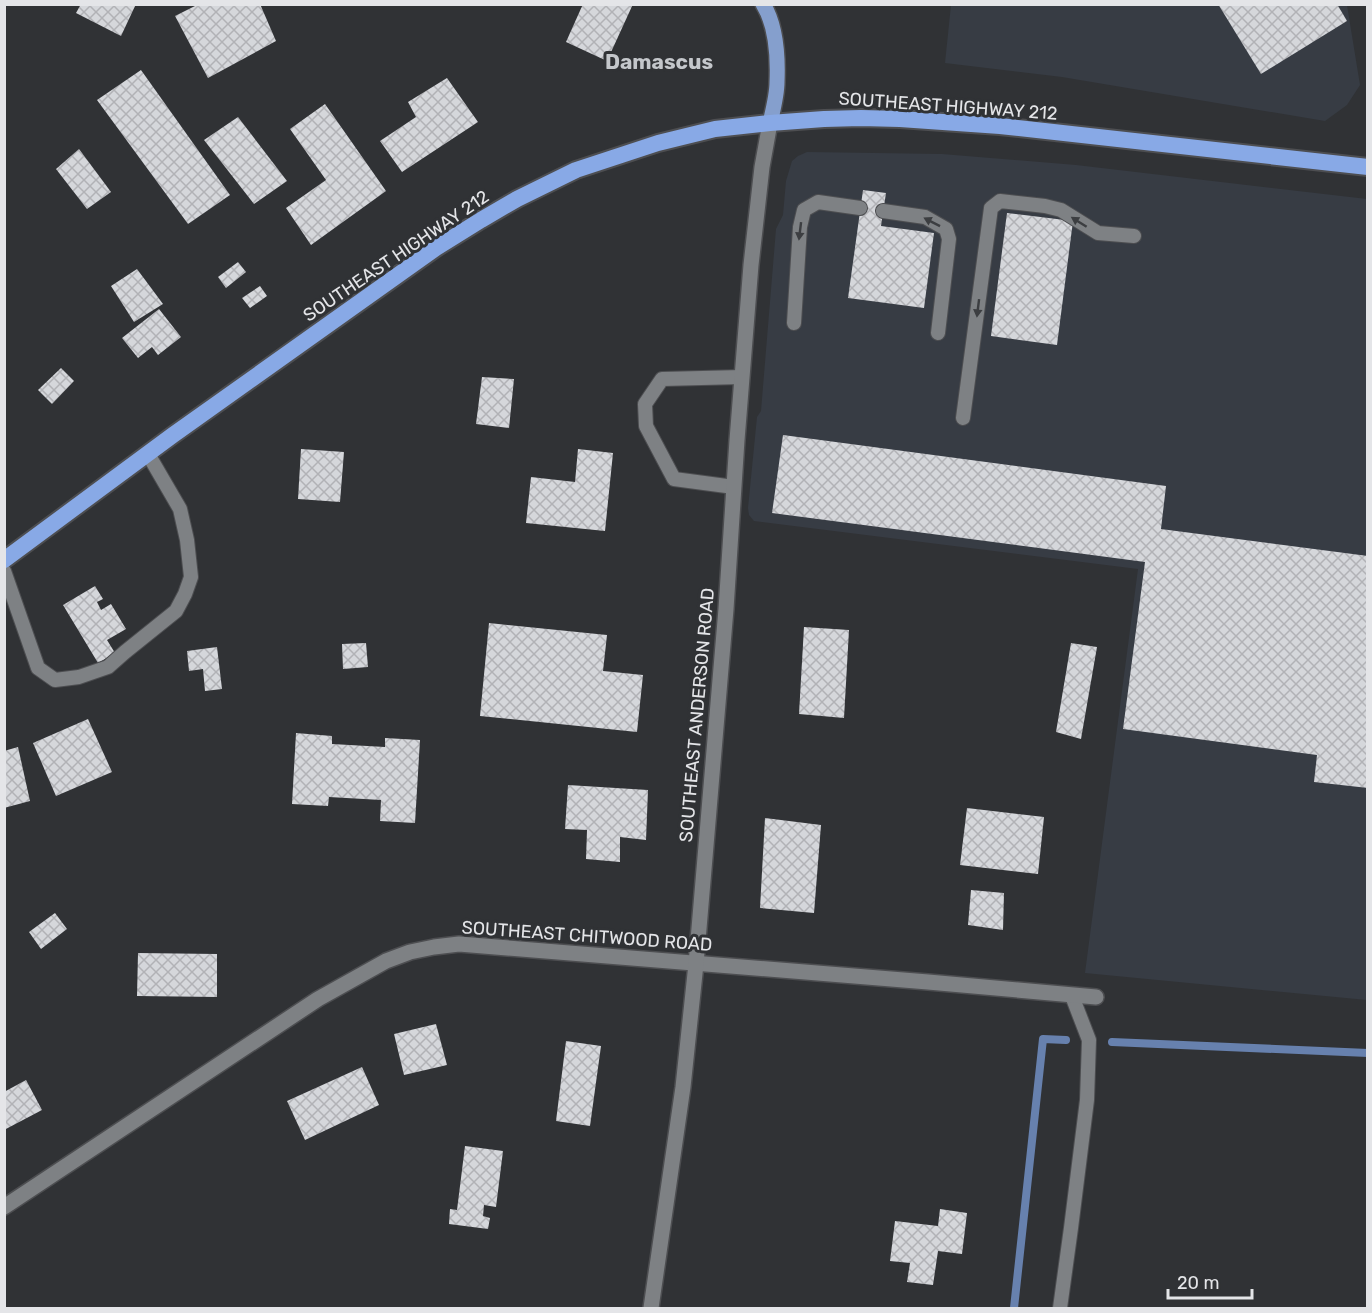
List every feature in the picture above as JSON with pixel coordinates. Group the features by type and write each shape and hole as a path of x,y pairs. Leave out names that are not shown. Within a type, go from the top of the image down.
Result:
{"highway":[{"name":"SOUTHEAST HIGHWAY 212","path":"4,560 436,248 538,188 576,170 658,143 715,129 824,118 861,118 1018,128 1368,167"}],"main road":[{"path":"763,4 775,39 777,83 770,123"}],"street":[{"name":"SOUTHEAST ANDERSON ROAD","path":"651,1308 683,1088 696,964 726,609 751,265 762,167 770,123"},
{"name":"SOUTHEAST CHITWOOD ROAD","path":"4,1207 318,999 386,961 410,952 434,947 459,944 1096,997"}],"lane":[{"path":"963,418 991,208 1000,201 1045,206 1061,210 1098,233 1134,236"},
{"path":"794,323 800,227 804,210 818,202 860,208"},
{"path":"883,211 925,217 946,229 949,239 938,333"},
{"path":"734,487 674,479 646,426 645,404 662,379 742,377"},
{"path":"4,571 38,668 55,680 79,677 108,667 176,611 191,577 187,540 180,509 148,454"},
{"path":"1060,1308 1087,1100 1089,1060 1089,1040 1072,996"}],"shaded area":[{"path":"951,5 1347,5 1360,85 1347,105 1325,121 1062,77 945,63"},
{"path":"807,152 942,154 1076,165 1367,199 1367,1000 1085,973 1138,569 754,521 749,515 757,417 761,411 776,229 783,215 786,181 792,161"}],"building":[{"path":"81,4 136,4 121,36 76,13"},
{"path":"199,4 260,4 276,41 208,78 175,16"},
{"path":"583,4 633,4 607,61 566,42"},
{"path":"1218,4 1337,4 1347,21 1261,74"},
{"path":"141,70 230,195 188,224 97,100"},
{"path":"447,78 478,122 402,172 380,141 416,117 408,102"},
{"path":"325,104 386,191 311,245 286,208 326,180 290,129"},
{"path":"238,117 287,181 254,204 204,140"},
{"path":"79,149 111,192 87,209 56,169"},
{"path":"863,190 886,193 881,226 934,233 924,308 848,298"},
{"path":"1007,213 1073,221 1057,345 991,336"},
{"path":"238,262 246,272 226,288 218,277"},
{"path":"137,269 163,304 134,322 111,286"},
{"path":"260,286 267,296 250,308 242,298"},
{"path":"159,309 181,337 158,355 152,347 138,358 122,338"},
{"path":"61,368 74,381 52,404 38,390"},
{"path":"482,377 514,379 509,428 476,424"},
{"path":"783,435 1166,486 1161,529 1368,556 1368,788 1314,782 1317,755 1123,729 1145,562 772,513"},
{"path":"301,449 344,452 340,502 298,499"},
{"path":"578,449 613,453 605,531 526,523 531,477 575,482"},
{"path":"95,586 103,599 97,602 101,610 111,604 126,629 107,640 115,653 98,663 63,605"},
{"path":"489,623 607,635 603,671 643,675 637,732 480,716"},
{"path":"804,627 849,630 844,718 799,714"},
{"path":"366,643 368,667 343,669 342,644"},
{"path":"1071,643 1097,647 1081,739 1056,732"},
{"path":"217,647 222,689 205,691 203,669 189,671 187,651"},
{"path":"88,719 112,772 56,796 33,743"},
{"path":"296,733 332,736 332,744 385,747 385,738 420,740 415,823 380,821 381,800 329,797 328,806 292,804"},
{"path":"18,747 30,801 4,808 4,751"},
{"path":"568,785 648,790 646,840 620,837 620,862 586,859 587,830 565,829"},
{"path":"967,808 1044,817 1038,874 960,865"},
{"path":"765,818 821,825 814,913 760,908"},
{"path":"971,890 1004,893 1003,930 968,925"},
{"path":"55,913 67,929 41,949 29,932"},
{"path":"138,953 217,954 217,997 137,996"},
{"path":"436,1024 447,1065 404,1075 394,1034"},
{"path":"566,1041 601,1046 590,1126 556,1121"},
{"path":"362,1067 379,1105 305,1140 287,1101"},
{"path":"26,1080 42,1110 4,1130 4,1092"},
{"path":"465,1146 503,1151 496,1207 484,1205 483,1216 490,1218 488,1229 449,1224 450,1209 457,1210"},
{"path":"940,1209 967,1213 962,1254 938,1251 933,1285 907,1282 910,1263 890,1261 895,1221 938,1226"}],"waterway":[{"path":"1014,1308 1043,1039 1066,1040"},
{"path":"1112,1042 1368,1053"}],"district":[{"name":"Damascus","path":"659,62"}]}
